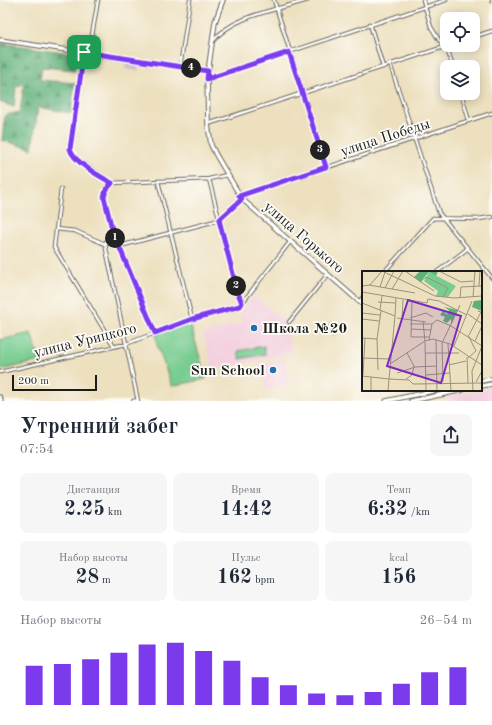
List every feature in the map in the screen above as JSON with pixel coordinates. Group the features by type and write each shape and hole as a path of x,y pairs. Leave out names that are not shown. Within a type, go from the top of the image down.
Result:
{"main road":[{"name":"улица Горького","path":"223,0 215,22 207,79 208,124 211,145 239,196 362,304"},
{"path":"0,40 208,71"},
{"path":"482,381 492,379"},
{"path":"482,386 492,384"},
{"path":"386,401 434,391"},
{"path":"439,391 442,401"},
{"path":"411,401 458,391"},
{"path":"0,396 1,401"}],"street":[{"path":"89,53 98,0"},
{"path":"180,67 190,0"},
{"path":"274,0 301,93 326,167"},
{"path":"212,43 221,32 239,21 308,0"},
{"path":"423,0 434,33 440,41"},
{"path":"207,79 446,0"},
{"path":"370,24 384,66"},
{"path":"480,35 492,31"},
{"path":"208,124 440,48"},
{"path":"84,52 70,149 71,153 86,166 112,183 209,179 227,175"},
{"path":"390,64 439,213 492,278"},
{"path":"463,100 470,121"},
{"name":"улица Победы","path":"239,196 492,113"},
{"path":"209,179 238,293 242,303 290,242"},
{"path":"158,181 192,319"},
{"path":"112,183 106,190 104,197 112,229 155,333"},
{"path":"61,190 54,247 56,253 114,346"},
{"path":"120,246 219,220 242,199"},
{"path":"385,271 429,220 437,217 478,219 492,217"},
{"path":"56,228 76,230 105,244 117,243"},
{"path":"112,229 105,244 138,400 133,401"},
{"path":"438,271 467,249"},
{"path":"289,322 328,274"},
{"path":"359,302 362,298"},
{"name":"улица Урицкого","path":"0,372 126,344 192,319 235,308 242,303"}],"shaded area":[{"path":"126,63 139,64 138,71 125,69"},
{"name":"Школа №20","path":"254,296 284,321 292,352 213,370 203,333 243,323 240,312"},
{"name":"Sun School","path":"284,358 290,384 266,390 263,377 260,377 257,364"},
{"path":"492,388 492,401 446,401 445,397 482,391"}],"green space":[{"path":"0,43 77,54 74,70 42,67 40,80 75,83 71,113 38,107 32,149 2,140 5,115 20,112 24,84 16,86 14,107 0,102"},
{"path":"332,322 340,329 335,335 327,329"},
{"path":"190,323 206,379 172,386 157,345 156,334"},
{"path":"31,333 40,361 0,370 0,340"},
{"path":"264,346 265,354 240,359 238,351"}],"place":[{"name":"Школа №20","path":"254,328"},
{"name":"Sun School","path":"273,370"}],"route":[{"path":"84,52 208,71 207,79 289,52 326,167 239,196 242,199 219,220 242,303 240,306 192,319 155,333 112,229 104,197 106,190 112,183 95,173 71,153 70,149 84,52"}]}
